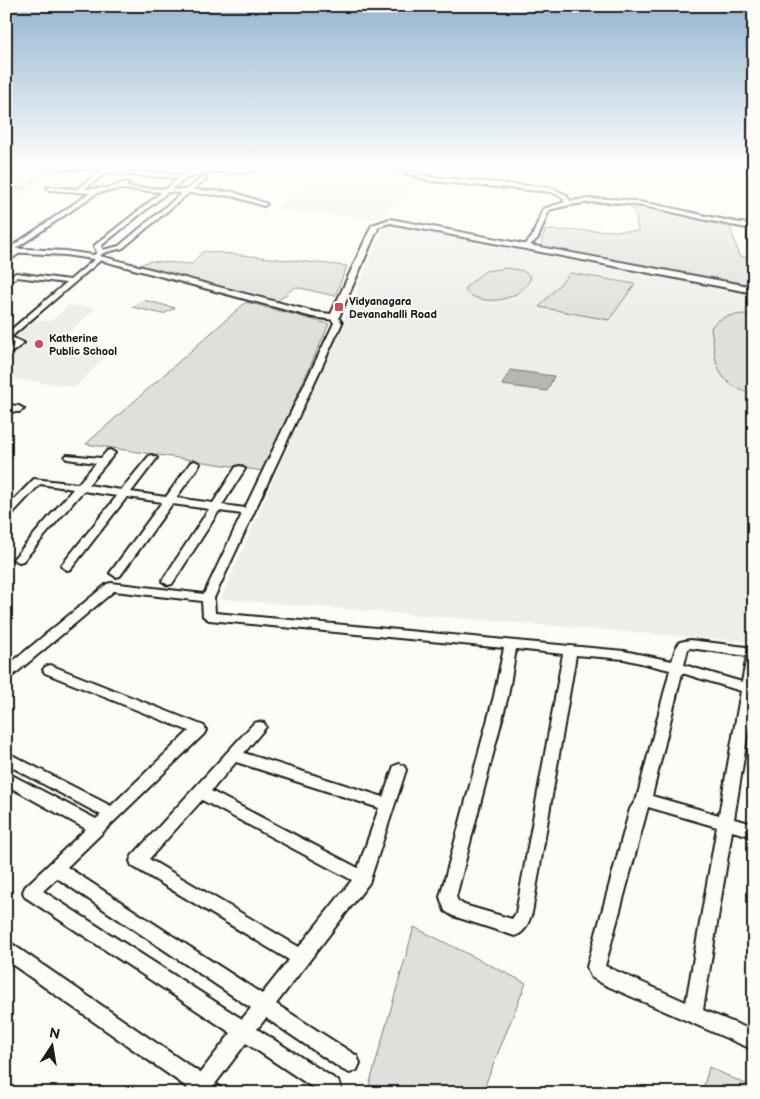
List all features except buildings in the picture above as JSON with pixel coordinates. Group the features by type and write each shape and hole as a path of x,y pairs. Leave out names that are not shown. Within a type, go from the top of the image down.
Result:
{"main road":[{"path":"8,250 98,256 315,315 334,317 376,225 381,222 390,221 754,290"}],"street":[{"path":"8,250 57,217"},
{"path":"98,256 97,246 133,217"},
{"path":"6,355 20,343 10,341 7,337 72,282 98,256 120,247 156,217"},
{"path":"526,246 535,238 543,217"},
{"path":"696,217 753,232"},
{"path":"735,231 753,232"},
{"path":"753,232 753,256"},
{"path":"6,261 21,250"},
{"path":"6,281 17,275 72,282"},
{"path":"334,317 338,323 208,598 209,616 624,655 677,667 751,689"},
{"path":"6,325 22,326"},
{"path":"6,408 19,409"},
{"path":"19,559 107,457 70,457"},
{"path":"67,566 152,458"},
{"path":"116,573 195,464"},
{"path":"168,581 240,469"},
{"path":"6,514 38,482 249,512"},
{"path":"6,674 111,587 208,598"},
{"path":"511,644 500,696 448,897 451,906 459,911 515,928 520,923 524,913 570,651"},
{"path":"693,1014 751,689 754,652 684,645 644,800 635,818 596,967 597,971 611,979 754,1041"},
{"path":"50,670 199,730 31,892 331,1088"},
{"path":"259,728 138,861 301,958"},
{"path":"234,756 387,804"},
{"path":"6,757 113,814"},
{"path":"6,950 203,1090 243,1030 264,1006 363,878 398,770"},
{"path":"6,778 99,828"},
{"path":"200,792 363,878"},
{"path":"644,800 754,831"},
{"path":"57,869 350,1063"}],"shaded area":[{"path":"360,217 382,217 380,219"},
{"path":"636,217 690,217 730,226 739,256 754,258 754,287 540,247 545,230 638,231"},
{"path":"386,223 754,295 754,642 221,599"},
{"path":"203,251 347,266 335,296 295,287 277,302 140,265 149,261 192,264"},
{"path":"507,268 523,271 531,277 527,285 512,296 502,299 483,300 466,292 466,287 485,271"},
{"path":"570,273 635,284 609,320 539,307"},
{"path":"144,300 175,308 163,314 132,307"},
{"path":"246,302 329,324 263,471 86,444"},
{"name":"Katherine Public School","path":"69,305 96,308 53,347 109,353 76,387 6,378 6,361 26,343 10,337 31,320 51,321"},
{"path":"754,314 754,395 731,384 719,371 711,328 724,317"},
{"path":"510,370 554,376 547,391 502,385"},
{"path":"414,927 526,983 482,1093 367,1093"},
{"path":"709,1067 754,1088 754,1093 702,1093"}],"place":[{"name":"Vidyanagara Devanahalli Road","path":"339,307"},
{"name":"Katherine Public School","path":"39,344"}]}
